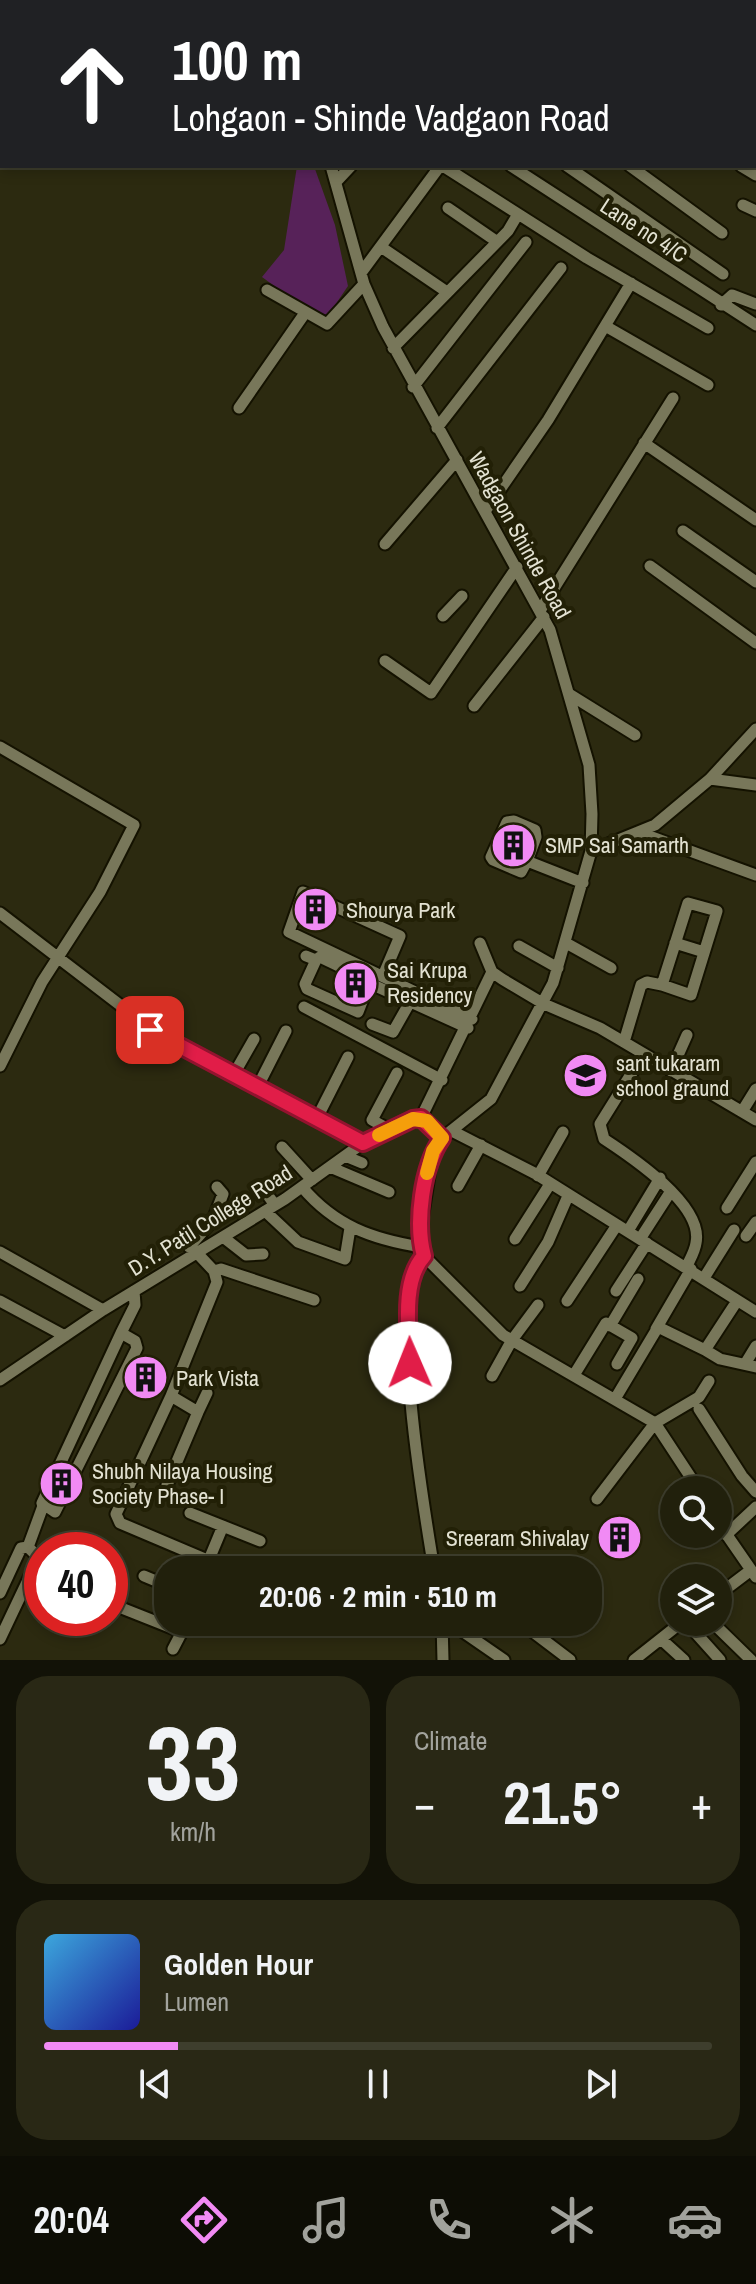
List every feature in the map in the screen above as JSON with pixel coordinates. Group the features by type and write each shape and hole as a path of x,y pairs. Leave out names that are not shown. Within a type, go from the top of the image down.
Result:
{"street":[{"name":"Wadgaon Shinde Road","path":"332,168 362,279 393,348 543,613 589,765 591,851 558,968 544,1004 491,1099 447,1135"},
{"path":"336,182 349,168"},
{"path":"267,290 327,324 440,168"},
{"path":"445,168 708,328"},
{"name":"Lane no 4/C","path":"514,168 756,325"},
{"path":"570,168 723,274"},
{"path":"633,168 722,233"},
{"path":"743,205 756,211"},
{"path":"448,208 496,241"},
{"path":"393,348 518,214"},
{"path":"413,387 526,242"},
{"path":"381,247 447,292"},
{"path":"437,428 561,268"},
{"path":"486,510 607,327 631,283"},
{"path":"721,305 732,295 756,304"},
{"path":"239,408 305,313"},
{"path":"607,327 708,385"},
{"path":"474,706 543,613 673,398"},
{"path":"644,443 756,520"},
{"path":"385,544 457,460"},
{"path":"683,531 756,582"},
{"path":"650,566 756,643"},
{"path":"385,661 431,693 517,567"},
{"path":"443,616 462,596"},
{"path":"569,694 635,735"},
{"path":"591,851 655,825 710,779 756,729"},
{"path":"0,747 134,825 100,892 58,957 0,1066"},
{"path":"710,779 756,785"},
{"path":"514,821 535,830 536,837 527,861 521,872 492,859 507,822 514,821"},
{"path":"638,832 756,875"},
{"path":"527,861 583,883"},
{"path":"383,976 400,936 303,892 289,932 383,976 470,1023"},
{"path":"624,1042 641,985 647,982 662,985 691,995 717,911 688,903 662,985"},
{"path":"0,913 150,1030 363,1143"},
{"path":"480,943 492,972 544,1004 624,1042 756,1120"},
{"path":"566,943 611,968"},
{"path":"675,943 704,952"},
{"path":"519,946 558,968"},
{"path":"371,984 358,1012 352,1012 307,989 305,984 311,958 320,957 410,1002 470,1023"},
{"path":"492,972 470,1023 421,1118 447,1135 481,1145 538,1176 756,1312"},
{"path":"372,1024 393,1032 410,1002"},
{"path":"304,1007 442,1080"},
{"path":"258,1086 286,1031"},
{"path":"671,1071 687,1035"},
{"path":"234,1074 254,1039"},
{"path":"615,1399 689,1268 697,1243 696,1233 660,1178 604,1139 600,1132 600,1124 643,1055"},
{"path":"317,1118 348,1057"},
{"path":"390,1130 372,1120 397,1073"},
{"path":"743,1110 756,1089"},
{"name":"D.Y. Patil College Road","path":"0,1380 193,1250 223,1237 270,1208 363,1143 421,1118"},
{"path":"538,1176 563,1132"},
{"path":"435,1556 415,1456 410,1352 411,1290 416,1265 423,1252 419,1238 428,1166 447,1135"},
{"path":"458,1186 481,1145"},
{"path":"282,1147 332,1218 350,1228 423,1252 512,1340 655,1423 690,1476"},
{"path":"345,1156 362,1163"},
{"path":"727,1208 756,1162"},
{"path":"330,1167 389,1192"},
{"path":"628,1231 660,1178"},
{"path":"515,1239 550,1184"},
{"path":"261,1186 270,1208 298,1242 345,1259 350,1228"},
{"path":"192,1556 117,1521 116,1514 171,1396 217,1282 214,1271 193,1250 219,1210 223,1194 217,1187"},
{"path":"616,1291 671,1191"},
{"path":"520,1286 548,1242 568,1196"},
{"path":"746,1236 756,1222"},
{"path":"567,1301 617,1225"},
{"path":"704,1278 734,1230"},
{"path":"223,1237 246,1255 263,1254"},
{"path":"0,1252 103,1310"},
{"path":"214,1271 221,1269 314,1300"},
{"path":"610,1326 638,1279"},
{"path":"33,1532 135,1305 134,1291"},
{"path":"0,1301 65,1336"},
{"path":"705,1350 737,1301"},
{"path":"492,1376 512,1340 538,1305"},
{"path":"574,1375 606,1323 632,1338 617,1364"},
{"path":"656,1329 663,1328 720,1359 750,1366 756,1346"},
{"path":"43,1506 59,1510 137,1348 135,1341 121,1333"},
{"path":"597,1499 655,1423 699,1397 709,1381"},
{"path":"167,1485 207,1393"},
{"path":"171,1396 198,1412"},
{"path":"699,1409 742,1476 756,1492"},
{"path":"732,1529 756,1507"},
{"path":"190,1513 260,1541"},
{"path":"216,1556 223,1526"},
{"path":"732,1542 753,1568 732,1584"},
{"path":"0,1593 21,1548 24,1548"},
{"path":"144,1576 154,1580"},
{"path":"0,1639 24,1588"},
{"path":"128,1610 154,1618"},
{"path":"0,1648 10,1627"},
{"path":"173,1649 180,1636"},
{"path":"442,1636 443,1660"},
{"path":"469,1636 504,1660"},
{"path":"538,1636 570,1660"},
{"path":"634,1660 667,1636"},
{"path":"697,1636 720,1660"},
{"path":"726,1636 751,1660"},
{"path":"662,1640 684,1660"}],"shaded area":[{"path":"297,168 315,169 335,225 348,286 327,317 303,307 262,277 284,250"}],"slow traffic":[{"path":"379,1135 413,1119 427,1121 442,1138 433,1151 427,1173"}],"place":[{"name":"SMP Sai Samarth","path":"514,845"},
{"name":"Shourya Park","path":"315,910"},
{"name":"Sai Krupa Residency","path":"356,983"},
{"name":"sant tukaram school graund","path":"585,1076"},
{"name":"Park Vista","path":"145,1378"},
{"name":"Shubh Nilaya Housing Society Phase- I","path":"61,1484"},
{"name":"Sreeram Shivalay","path":"620,1538"}],"route":[{"path":"150,1030 363,1143 421,1118 442,1138 428,1166 419,1238 424,1256 416,1265 411,1290 410,1363"}]}
